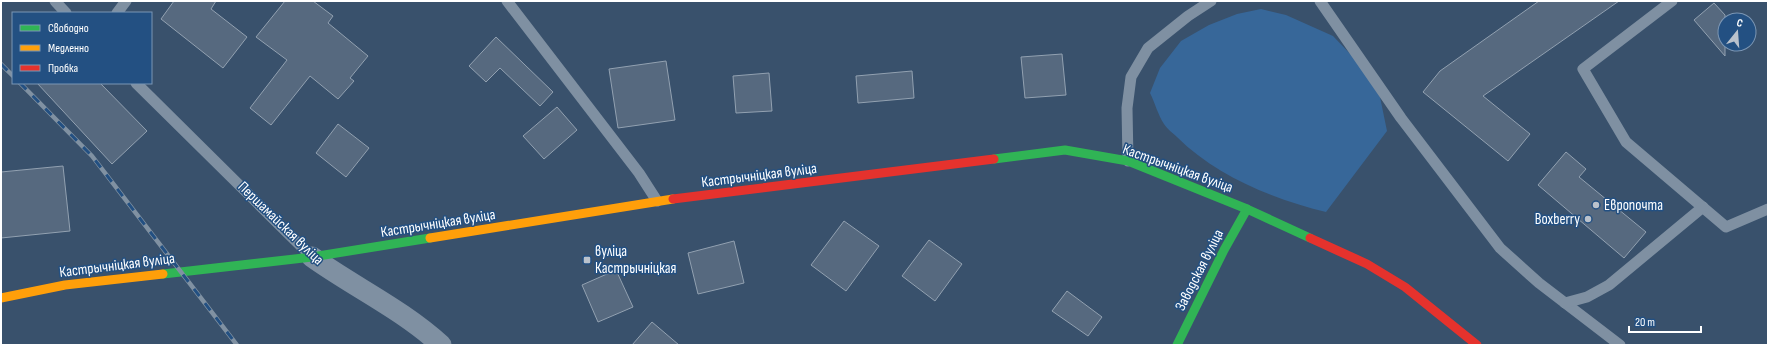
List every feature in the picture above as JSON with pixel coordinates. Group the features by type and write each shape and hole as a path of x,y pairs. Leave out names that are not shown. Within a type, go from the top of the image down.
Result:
{"main road":[{"name":"Кастрычніцкая вуліца","path":"1,298 65,285 312,257 657,202 1065,150 1128,161 1247,209 1367,264 1405,287 1477,345"},
{"name":"Заводская вуліца","path":"1177,345 1224,250 1247,209"}],"street":[{"name":"Першамайская вуліца","path":"312,257 425,330 441,345"}],"lane":[{"path":"55,1 65,12"},
{"path":"118,12 126,1"},
{"path":"507,1 639,173 657,202"},
{"path":"1128,161 1127,108 1131,77 1148,48 1188,16 1211,1"},
{"path":"1320,1 1401,118 1500,248 1539,283 1620,345"},
{"path":"1672,1 1583,69 1626,142 1726,227 1768,209"},
{"name":"Першамайская вуліца","path":"137,84 312,257"},
{"path":"1565,303 1587,297 1608,285 1703,207"}],"shaded area":[{"path":"1261,9 1286,15 1333,36 1356,60 1380,97 1387,131 1326,212 1306,207 1266,193 1227,174 1209,163 1192,151 1165,126 1150,93 1160,68 1181,41 1209,25 1237,14"}],"building":[{"path":"174,1 216,1 211,9 247,37 223,68 161,19"},
{"path":"285,1 313,1 333,16 328,23 368,56 350,78 354,81 338,99 310,76 271,125 250,108 287,60 256,37"},
{"path":"1539,1 1619,1 1483,96 1530,134 1508,161 1423,92 1440,71"},
{"path":"1714,3 1722,12 1717,12 1717,47 1694,20"},
{"path":"496,37 553,92 540,106 500,68 486,82 469,66"},
{"path":"1062,54 1066,95 1025,98 1021,57"},
{"path":"666,61 675,120 618,128 609,69"},
{"path":"912,71 914,98 858,103 856,76"},
{"path":"769,73 772,111 736,113 733,76"},
{"path":"38,84 101,84 147,131 112,164"},
{"path":"557,107 577,130 544,159 523,136"},
{"path":"338,124 369,148 346,177 316,153"},
{"path":"1566,152 1586,169 1579,177 1646,232 1624,258 1538,185"},
{"path":"63,166 70,231 1,238 1,172"},
{"path":"844,221 879,246 846,291 811,265"},
{"path":"929,240 962,264 935,301 902,276"},
{"path":"734,241 744,283 698,294 688,253"},
{"path":"616,270 633,307 598,322 582,285"},
{"path":"1067,291 1102,317 1088,336 1052,311"},
{"path":"652,322 679,345 632,345"}],"railway":[{"path":"1,64 12,75"},
{"path":"21,84 92,156 237,345"}],"traffic: fast":[{"path":"994,159 1065,150 1128,161 1247,209 1310,238"},
{"path":"1177,345 1224,250 1247,209"},
{"path":"163,274 312,257 430,238"}],"traffic: slow":[{"path":"430,238 673,199"},
{"path":"1,298 65,285 163,274"}],"traffic: jam":[{"path":"673,199 994,159"},
{"path":"1310,238 1367,264 1405,287 1477,345"}],"place":[{"name":"Европочта","path":"1596,205"},
{"name":"Boxberry","path":"1588,219"},
{"name":"вуліца Кастрычніцкая","path":"587,260"}]}
